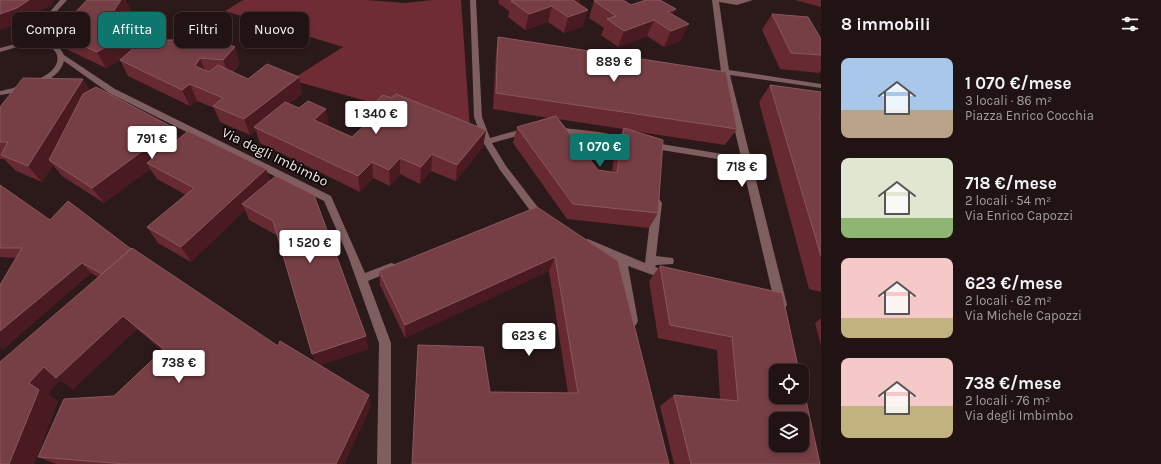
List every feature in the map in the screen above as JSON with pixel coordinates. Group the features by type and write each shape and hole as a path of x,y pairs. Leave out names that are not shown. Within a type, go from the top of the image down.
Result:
{"street":[{"path":"53,12 64,0"},
{"path":"473,0 478,117 487,142 534,214 549,221"},
{"path":"750,0 737,3 716,0 725,72 784,317"},
{"path":"0,41 12,46"},
{"path":"0,50 12,46"},
{"name":"Via degli Imbimbo","path":"57,48 61,56 112,91 328,198 385,343 384,464"},
{"path":"0,93 23,88 47,77 58,66 61,56"},
{"path":"725,72 821,86"},
{"path":"23,88 45,89"},
{"path":"14,99 23,88"},
{"name":"Via degli Imbimbo","path":"97,91 112,91"},
{"path":"487,142 542,128 599,135 660,147 747,161"},
{"path":"659,159 660,147"},
{"path":"651,264 658,191"},
{"path":"581,240 622,259 651,264 677,278"},
{"path":"622,259 633,328"},
{"path":"651,264 669,261"},
{"path":"361,279 397,265"},
{"path":"766,298 781,301"}],"shaded area":[{"path":"243,0 367,0 405,3 433,0 461,0 470,130 291,80 343,47 309,37 309,12 240,12 240,16 225,11"}],"building":[{"path":"0,0 29,0 17,8 0,14"},
{"path":"87,0 121,0 113,12 98,12 98,48 104,48 97,52 88,48 90,48 90,12 76,12"},
{"path":"573,0 588,10 568,17 552,6 529,14 511,1"},
{"path":"623,0 631,5 646,0 660,0 676,9 668,12 689,24 671,31 654,20 624,31 607,19 616,16 594,1"},
{"path":"772,14 808,17 821,39 821,55 791,53"},
{"path":"498,37 726,72 737,129 496,93"},
{"path":"166,40 174,40 174,48 232,48 232,46 235,47 223,60 200,58 195,66 209,72 218,65 248,79 267,64 299,77 244,119 213,106 223,98 190,84 182,90 120,60 134,48 166,48"},
{"path":"23,78 83,79 28,166 1,155 8,142 0,142 0,107"},
{"path":"770,85 821,92 821,116 819,116 821,122 821,256"},
{"path":"96,87 174,128 164,135 175,142 188,131 266,169 181,247 147,227 194,188 147,163 163,150 152,144 92,188 49,160 83,94"},
{"path":"396,94 486,130 457,165 432,154 421,167 400,158 389,170 372,162 358,176 254,127 285,102 299,108 308,101 326,109 314,120 352,137 370,120 376,123 382,116 367,110 383,95 391,98"},
{"path":"556,116 598,170 617,173 624,128 663,140 658,213 573,204 517,127"},
{"path":"276,176 314,195 366,336 312,354 273,221 242,204"},
{"path":"0,185 50,220 68,201 131,249 102,274 82,263 0,331 0,285 22,248 0,248"},
{"path":"537,207 618,261 669,464 412,464 418,345 483,347 490,392 578,393 555,257 405,325 379,271"},
{"path":"132,248 278,346 280,341 369,395 336,464 125,464 38,457 64,399 114,396 164,349 123,316 56,378 44,367 29,383 39,390 9,464 0,464 0,362"},
{"path":"660,266 782,293 797,364 769,364 769,404 807,404 809,412 769,412 769,452 809,452 809,414 820,464 691,464 674,395 738,401 732,337 670,325"}]}
